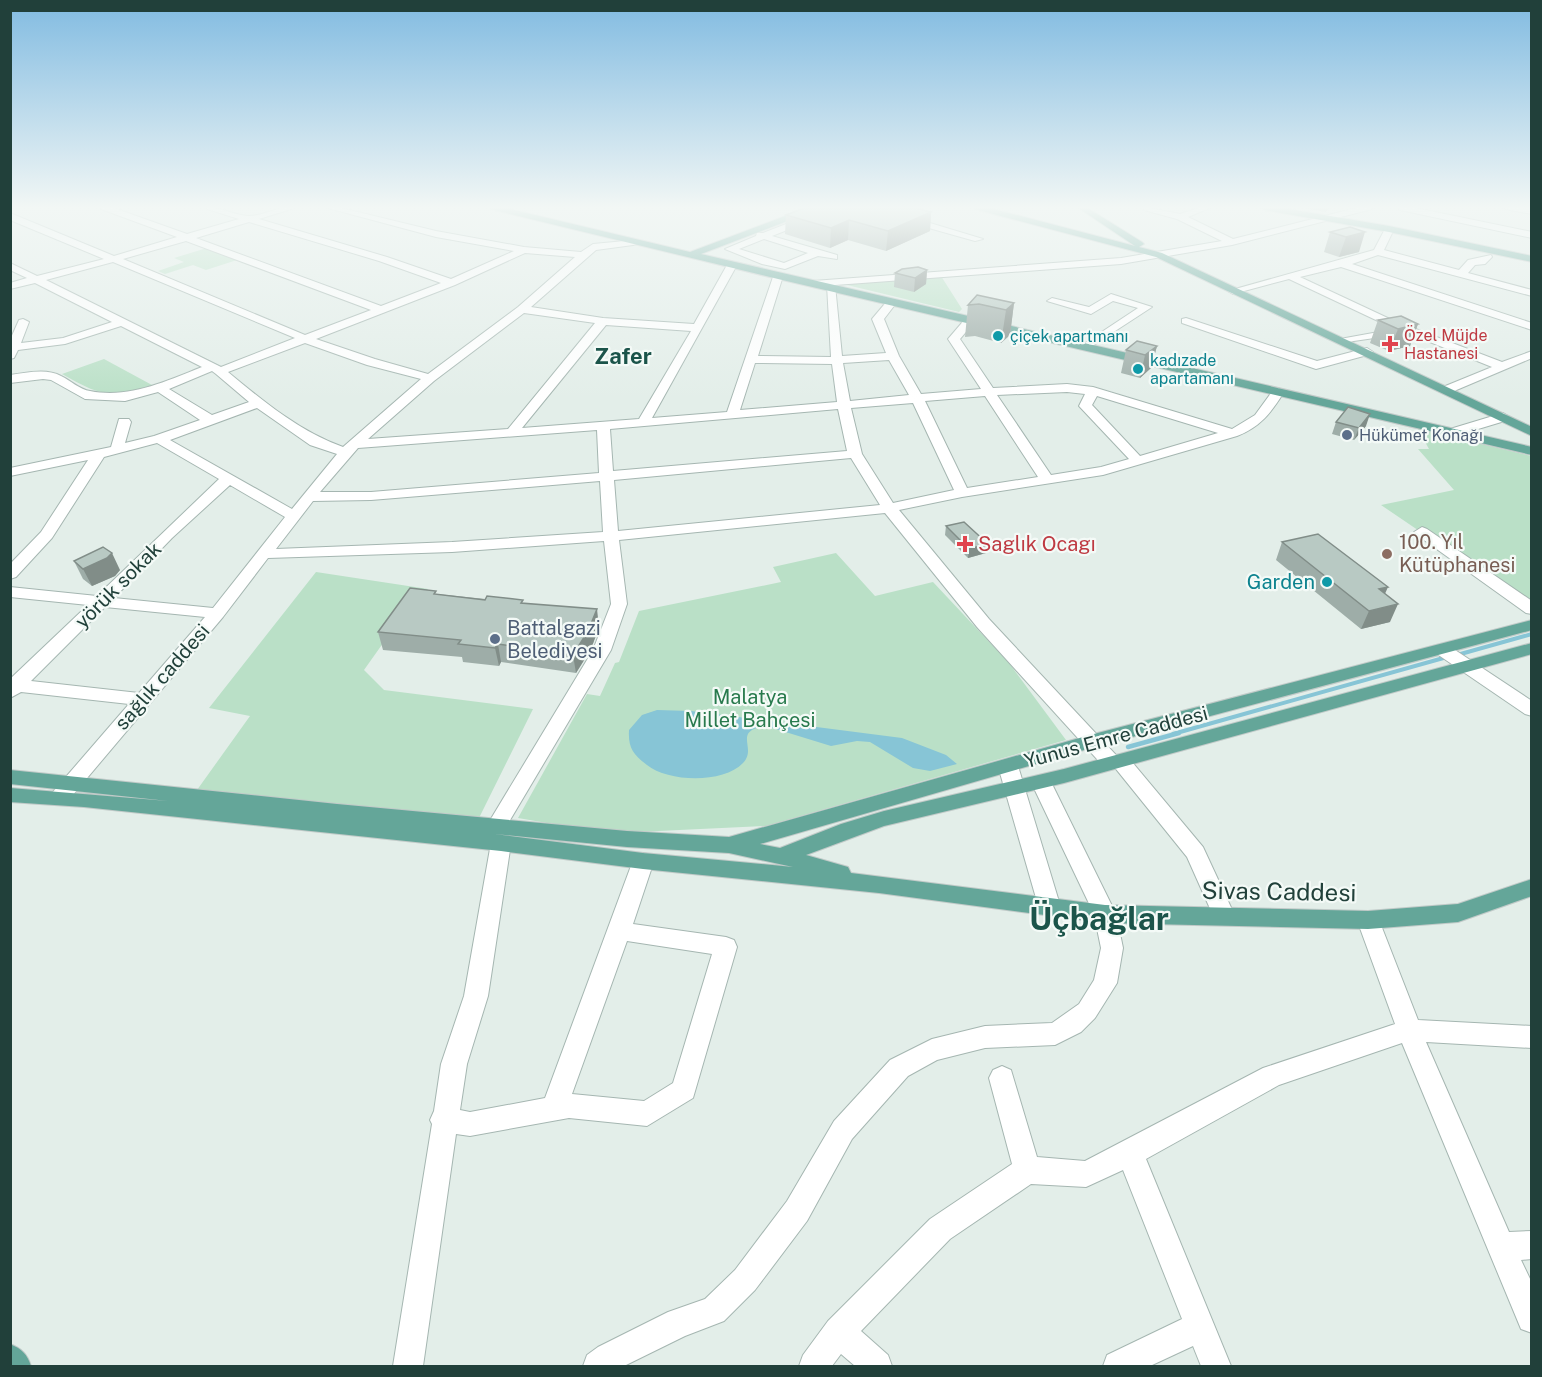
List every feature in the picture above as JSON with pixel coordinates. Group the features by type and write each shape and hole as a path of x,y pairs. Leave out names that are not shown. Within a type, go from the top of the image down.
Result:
{"main road":[{"path":"758,271 1531,451"},
{"path":"1192,271 1344,341 1532,432"},
{"name":"Yunus Emre Caddesi","path":"729,845 1090,742 1532,626"},
{"name":"Yunus Emre Caddesi","path":"760,873 782,856 851,829 1041,782 1532,648"},
{"path":"10,777 65,791 498,835 729,845 782,856 879,885"},
{"path":"10,795 65,791"},
{"path":"498,835 643,861 879,885"},
{"path":"712,868 729,845"},
{"name":"Sivas Caddesi","path":"879,885 1048,904 1105,914 1368,920 1458,913 1532,887"},
{"path":"10,1359 16,1366"}],"street":[{"path":"21,271 216,369 258,403 315,442 349,448 512,432 918,400 988,392 1086,394 1232,433"},
{"path":"10,286 67,271"},
{"path":"143,271 306,339 371,362 430,378"},
{"path":"277,271 380,309"},
{"path":"416,271 451,283"},
{"path":"10,379 43,375 55,377 85,395 125,397 160,388 306,339 477,271"},
{"name":"sağlık caddesi","path":"65,791 217,613 349,448 430,378 522,309 564,271"},
{"path":"643,423 729,271"},
{"path":"813,283 842,279 983,271"},
{"path":"1233,291 1311,271"},
{"path":"1364,271 1532,327"},
{"path":"1447,271 1532,293"},
{"path":"1460,275 1463,271"},
{"path":"732,415 778,276"},
{"path":"1290,276 1411,331 1503,367"},
{"path":"831,287 842,406 855,454 889,508 983,623 1090,742 1116,762 1196,852 1224,916"},
{"path":"1052,301 1091,311 1112,297 1147,307 1086,347"},
{"path":"892,302 878,319 893,356 918,400 962,493"},
{"path":"522,309 603,321 698,327"},
{"path":"970,320 954,339 1047,480"},
{"path":"512,432 603,321"},
{"path":"1186,321 1316,365 1367,352"},
{"path":"12,351 23,322"},
{"path":"12,351 65,341 122,322"},
{"path":"1344,341 1375,334 1411,331"},
{"path":"1447,390 1532,354"},
{"path":"750,359 836,360 893,356"},
{"path":"160,388 210,420"},
{"path":"263,554 452,547 611,536 889,508 962,493 1103,471 1232,433 1251,427 1265,413 1278,392"},
{"path":"1086,394 1085,406 1138,460"},
{"path":"10,472 159,439 258,403"},
{"path":"1455,432 1503,417"},
{"path":"117,450 124,422"},
{"path":"408,1366 444,1121 454,1064 476,996 498,835 602,650 619,604 611,536 603,425"},
{"path":"159,439 227,480 294,516"},
{"path":"10,574 47,535 99,454"},
{"path":"308,497 372,496 855,454"},
{"name":"yörük sokak","path":"13,688 166,535 227,480"},
{"path":"1422,532 1532,609"},
{"path":"10,592 217,613"},
{"path":"1443,650 1532,710"},
{"path":"13,688 143,699"},
{"path":"1008,766 1048,904"},
{"path":"598,1366 609,1358 679,1323 714,1311 745,1280 797,1211 843,1130 899,1068 940,1048 985,1037 1055,1034 1072,1024 1087,1011 1105,983 1112,948 1105,914 1041,782"},
{"path":"555,1107 643,861"},
{"path":"1368,920 1409,1030 1532,1318"},
{"path":"444,1121 470,1124 569,1106 647,1114 684,1090 726,947 621,932 621,927"},
{"path":"814,1366 839,1332 940,1229 1027,1170 1086,1173 1130,1153 1272,1076 1409,1030 1532,1036"},
{"path":"1002,1078 1027,1170"},
{"path":"1130,1153 1216,1366"},
{"path":"1500,1246 1532,1245"},
{"path":"1118,1366 1199,1327"},
{"path":"839,1332 877,1366"}],"green space":[{"path":"941,276 962,309 959,312 843,284 846,282"},
{"path":"104,359 152,385 126,393 106,393 86,387 62,374"},
{"path":"1418,429 1531,456 1531,607 1381,505 1454,490 1418,449 1429,449"},
{"name":"Malatya Millet Bahçesi","path":"836,553 875,596 933,582 1009,663 1066,740 766,826 637,832 576,828 518,818 587,694 600,696 615,663 619,662 639,611 781,582 773,567"},
{"path":"316,572 428,589 416,604 408,608 364,670 384,690 533,709 479,818 197,790 250,716 209,708"}],"water":[{"path":"657,710 691,711 902,738 946,755 957,764 930,771 913,768 870,742 857,741 831,746 766,726 756,728 747,736 747,757 734,770 723,775 709,777 668,775 647,765 635,754 629,742 629,730 642,715"}],"building":[{"path":"898,271 925,271 915,278 895,273"},
{"path":"977,295 1014,303 1006,310 979,304 968,305"},
{"path":"1401,316 1418,324 1398,329 1378,320"},
{"path":"1137,341 1157,346 1145,355 1126,350"},
{"path":"1348,407 1370,414 1359,428 1336,422"},
{"path":"964,522 988,544 969,549 946,526"},
{"path":"1318,534 1388,587 1379,589 1398,604 1369,611 1282,542"},
{"path":"103,547 112,553 107,558 83,569 74,561"},
{"path":"410,588 436,591 434,594 485,600 487,596 523,600 521,603 597,609 588,631 573,655 498,644 495,648 458,644 461,640 378,632"}],"waterway":[{"path":"1457,655 1532,634"},
{"path":"1173,734 1447,657"},
{"path":"1128,747 1179,733"}],"place":[{"name":"çiçek apartmanı","path":"998,336"},
{"name":"Özel Müjde Hastanesi","path":"1390,344"},
{"name":"kadızade apartamanı","path":"1138,369"},
{"name":"Hükümet Konağı","path":"1347,435"},
{"name":"Saglık Ocagı","path":"965,544"},
{"name":"100. Yıl Kütüphanesi","path":"1387,554"},
{"name":"Garden","path":"1327,582"},
{"name":"Battalgazi Belediyesi","path":"495,639"}],"district":[{"name":"Zafer","path":"623,356"},
{"name":"Üçbağlar","path":"1099,918"}]}
